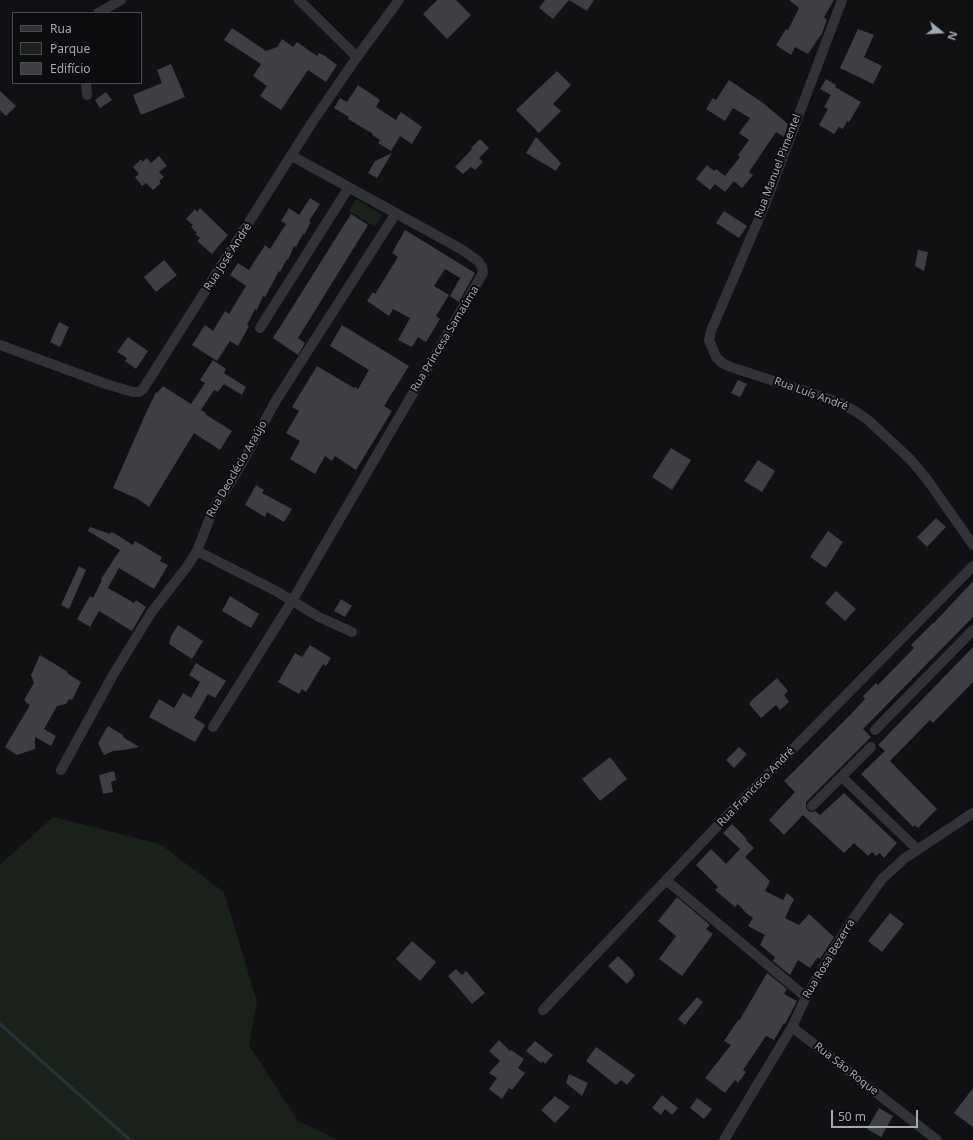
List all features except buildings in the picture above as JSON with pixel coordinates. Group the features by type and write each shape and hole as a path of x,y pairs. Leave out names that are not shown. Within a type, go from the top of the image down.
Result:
{"street":[{"path":"100,12 121,0"},
{"path":"299,0 356,57"},
{"name":"Rua José André","path":"0,345 106,384 133,392 139,392 143,389 313,121 356,57 399,0"},
{"name":"Rua Manuel Pimentel","path":"711,330 766,202 842,0"},
{"path":"86,84 87,95"},
{"name":"Rua Princesa Samaúma","path":"292,156 472,256 482,267 483,273 292,601"},
{"path":"260,328 349,187"},
{"name":"Rua Deoclécio Araújo","path":"61,770 113,675 151,613 186,568 197,551 213,510 241,465 276,402 396,213"},
{"name":"Rua Luís André","path":"711,330 709,340 712,349 716,357 722,362 731,367 838,402 868,420 910,459 926,478 973,545"},
{"path":"197,551 241,572 319,617 352,632"},
{"name":"Rua Francisco André","path":"543,1010 723,820 973,566"},
{"path":"213,727 292,601"},
{"path":"875,730 973,630"},
{"path":"812,806 871,747"},
{"path":"842,777 918,850"},
{"name":"Rua Rosa Bezerra","path":"724,1140 792,1027 806,997 849,925 882,879 896,864 973,813"},
{"path":"666,880 806,997"},
{"name":"Rua São Roque","path":"792,1027 937,1140"}],"green space":[{"path":"356,199 382,215 375,227 349,211"},
{"path":"53,817 160,844 224,892 257,1002 249,1045 298,1121 339,1140 0,1140 0,865"}],"waterway":[{"path":"0,1024 130,1140"}]}
